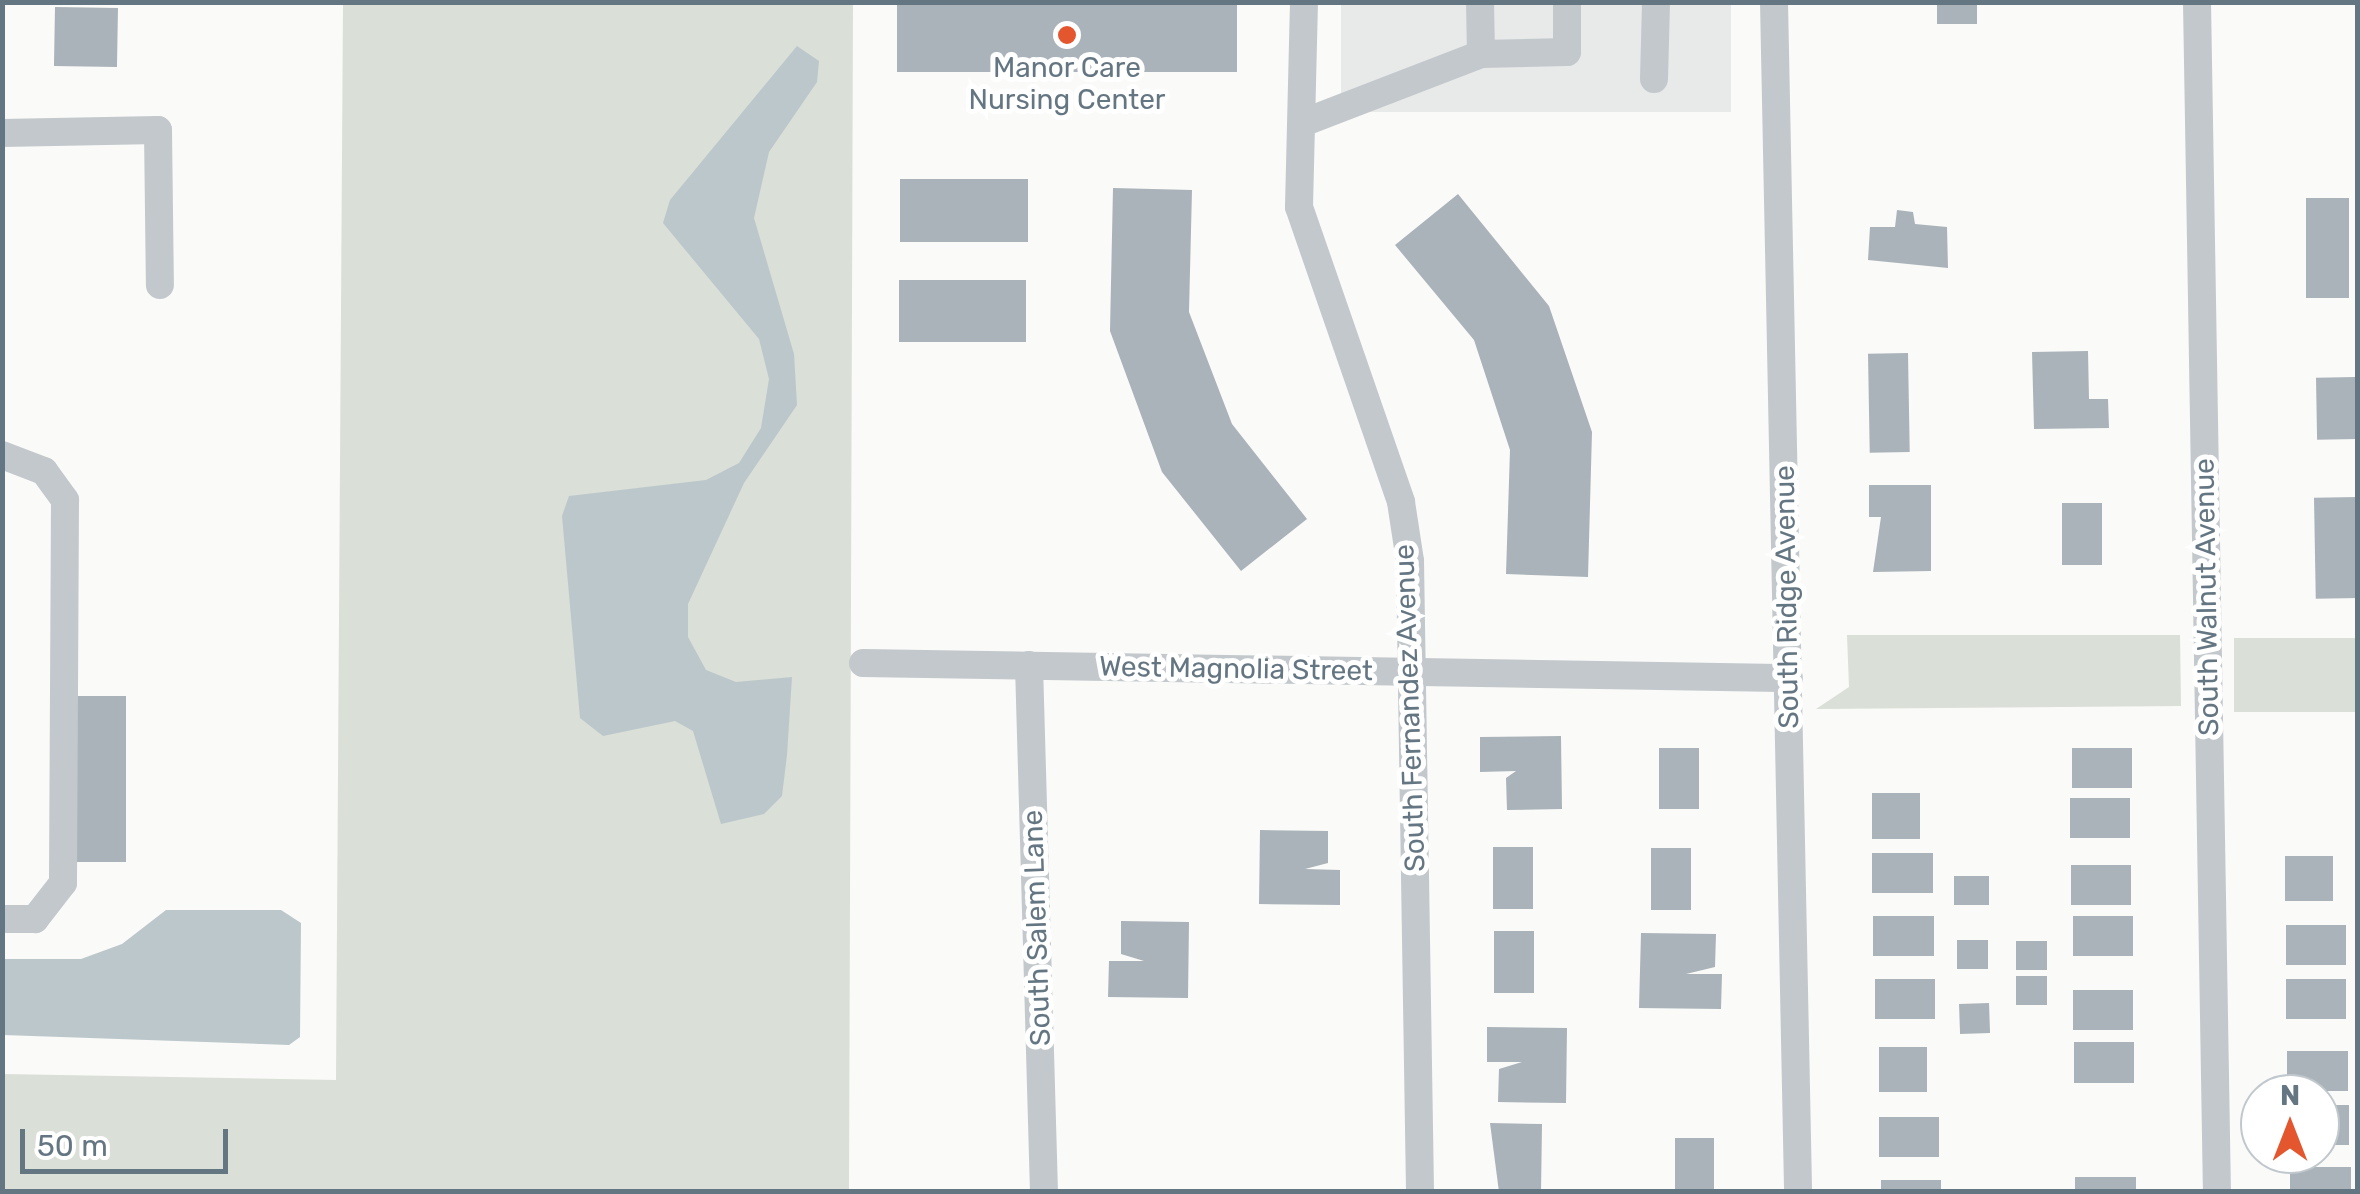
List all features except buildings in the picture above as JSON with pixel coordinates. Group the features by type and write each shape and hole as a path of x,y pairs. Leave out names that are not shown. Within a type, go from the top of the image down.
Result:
{"street":[{"name":"South Fernandez Avenue","path":"1304,2 1300,207 1328,313 1400,502 1412,672 1420,1192"},
{"path":"1480,2 1481,54"},
{"path":"1304,122 1481,54 1567,52 1567,2"},
{"path":"1654,79 1656,2"},
{"name":"South Ridge Avenue","path":"1774,2 1798,1192"},
{"name":"South Walnut Avenue","path":"2197,2 2217,1192"},
{"path":"2,133 158,130 160,286"},
{"path":"2,455 44,471 65,500 63,883 36,919 2,919"},
{"name":"West Magnolia Street","path":"864,662 1789,678"},
{"name":"South Salem Lane","path":"1029,665 1044,1192"}],"shaded area":[{"path":"343,3 853,3 849,1191 3,1192 3,1074 336,1080"},
{"path":"1341,3 1731,3 1731,112 1341,112"},
{"path":"797,46 819,61 817,82 769,152 754,218 794,354 797,405 744,483 688,604 688,637 706,670 736,682 792,677 787,755 782,796 764,814 721,824 693,731 675,721 603,736 580,718 562,516 569,496 706,480 739,463 761,428 769,379 759,339 663,223 670,200"},
{"path":"1847,635 2180,635 2181,706 1816,709 1849,687"},
{"path":"2234,638 2357,638 2357,712 2234,712"},
{"path":"166,910 281,910 301,923 300,1037 289,1045 3,1035 3,959 81,959 122,944"}],"place":[{"name":"Manor Care Nursing Center","path":"1067,35"}]}
